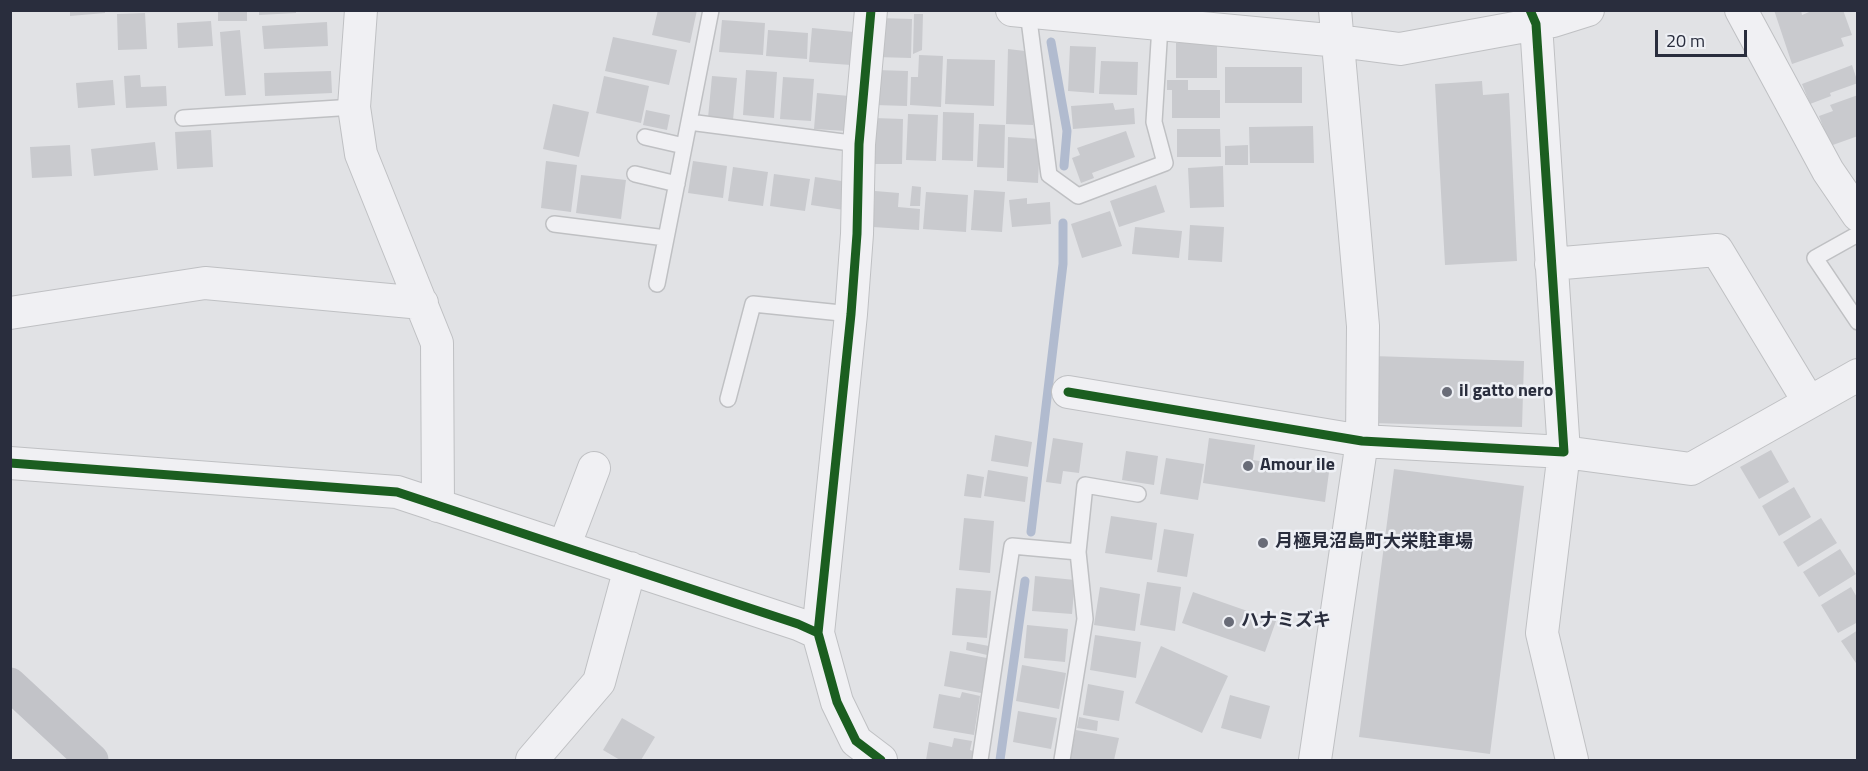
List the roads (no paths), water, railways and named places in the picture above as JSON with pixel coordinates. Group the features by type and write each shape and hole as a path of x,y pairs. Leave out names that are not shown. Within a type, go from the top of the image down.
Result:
{"street":[{"path":"361,10 354,107 361,154 436,343 438,506"},
{"path":"871,10 859,144 857,234 851,314 818,633 837,702 856,741 881,760"},
{"path":"1315,760 1362,441 1363,326 1335,10"},
{"path":"1020,11 1113,15 1160,26 1339,41 1400,49 1533,17 1588,10"},
{"path":"1741,10 1828,171 1857,215"},
{"path":"1533,17 1564,452 1542,633 1572,760"},
{"path":"1551,264 1717,250 1809,402"},
{"path":"10,314 205,283 422,303"},
{"path":"1068,392 1362,441 1564,452 1691,470 1857,375"},
{"path":"10,463 397,492 798,624 818,633"},
{"path":"564,547 594,468"},
{"path":"532,760 599,682 630,568"},
{"path":"10,684 92,760"}],"lane":[{"path":"657,284 711,10"},
{"path":"1020,11 1048,175 1078,196 1165,163 1154,122 1160,26"},
{"path":"183,118 354,107"},
{"path":"689,123 859,144"},
{"path":"645,136 684,146"},
{"path":"635,174 677,184"},
{"path":"554,224 666,238"},
{"path":"1857,234 1815,258 1857,322"},
{"path":"728,399 753,304 851,314"},
{"path":"1062,760 1085,619 1078,552 1085,485 1137,494"},
{"path":"980,760 1012,546 1078,552"}],"waterway":[{"path":"1051,42 1067,131 1064,166"},
{"path":"1031,532 1063,264 1063,223"},
{"path":"1000,760 1025,581"}],"place":[{"name":"il gatto nero","path":"1447,392"},
{"name":"Amour ile","path":"1248,466"},
{"name":"月極見沼島町大栄駐車場","path":"1263,543"},
{"name":"ハナミズキ","path":"1229,622"}]}
